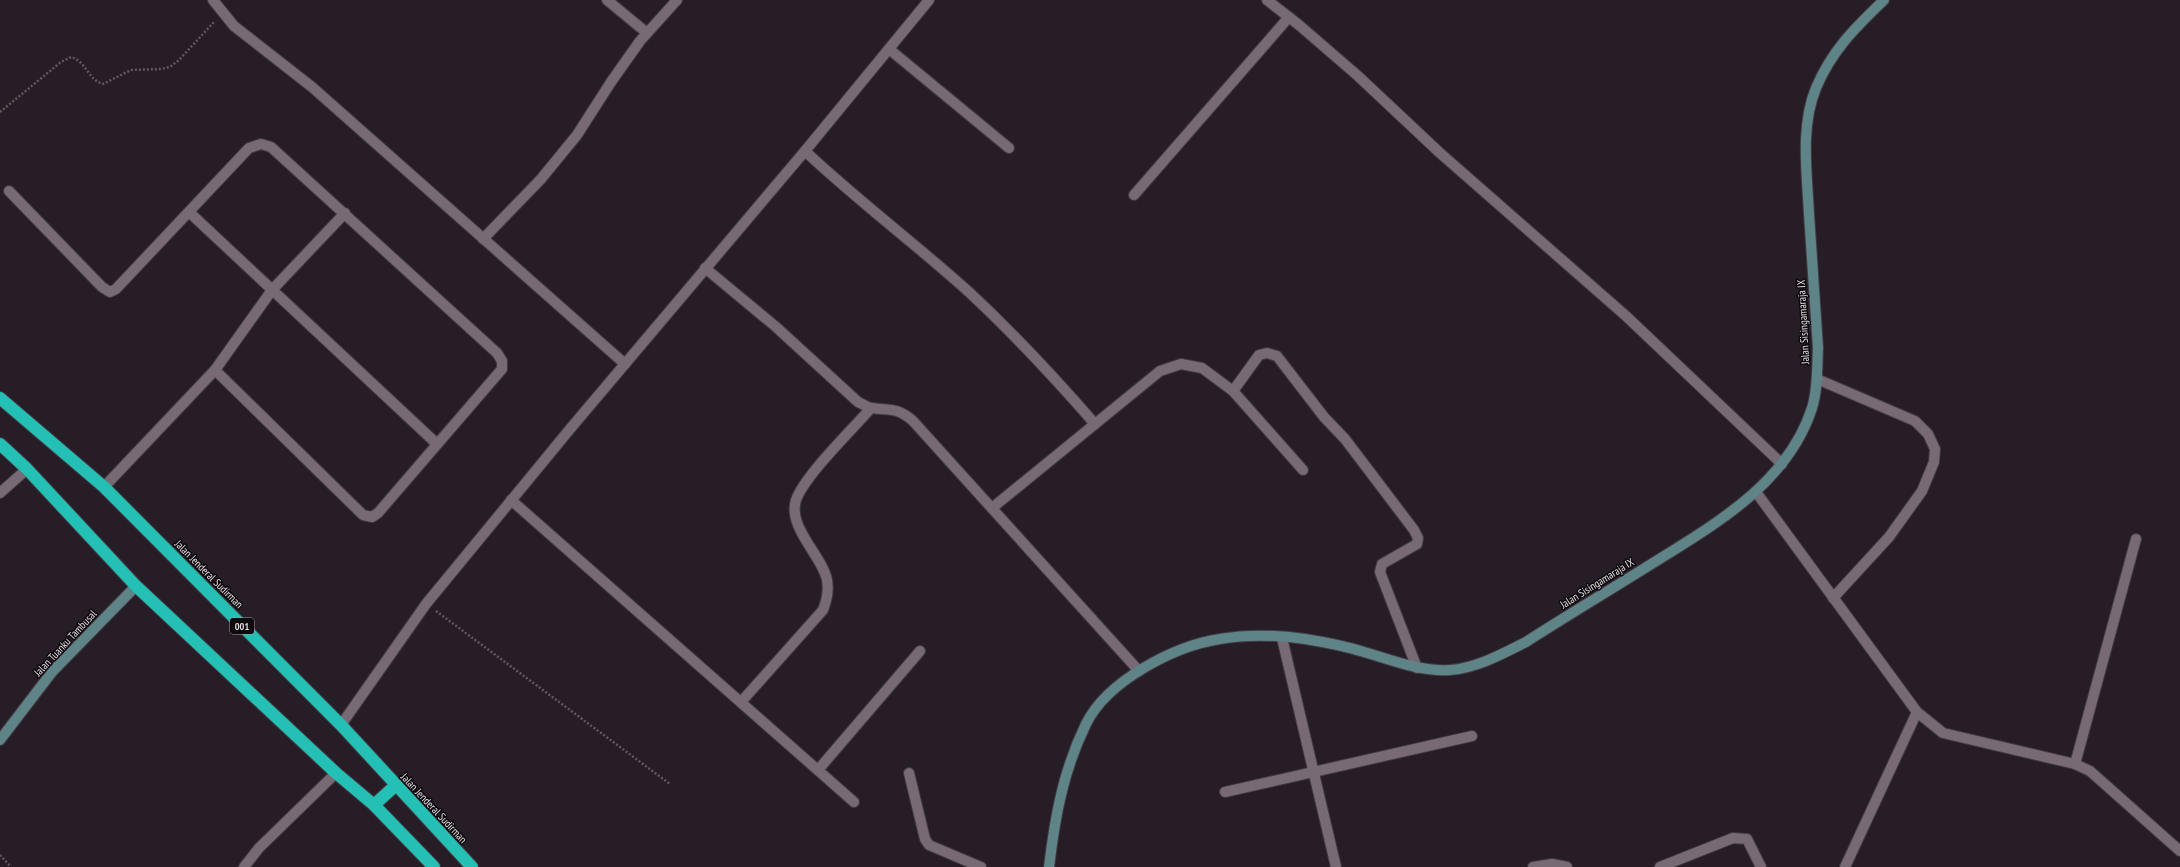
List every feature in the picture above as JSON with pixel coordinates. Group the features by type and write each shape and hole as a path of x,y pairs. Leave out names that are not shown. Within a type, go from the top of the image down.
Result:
{"highway":[{"name":"Jalan Jenderal Sudirman","path":"0,398 104,487 341,725 472,867"},
{"path":"0,444 28,469 136,586 336,773 374,806 434,867"},
{"path":"374,806 396,785"}],"street":[{"path":"213,0 222,13 263,50 312,87 625,364"},
{"path":"607,0 647,33"},
{"path":"483,239 541,179 577,135 611,82 647,33 676,0"},
{"path":"341,725 426,604 511,500 929,0"},
{"path":"1267,0 1358,76 1440,153 1626,316 1782,464"},
{"name":"Jalan Sisingamaraja IX","path":"1049,867 1056,812 1068,768 1086,723 1107,695 1139,670 1179,650 1219,639 1252,635 1304,639 1362,651 1417,668 1449,670 1468,667 1502,654 1526,642 1722,520 1756,492 1782,464 1799,436 1812,407 1817,379 1818,348 1806,156 1808,117 1816,89 1827,65 1847,36 1884,0"},
{"path":"1134,195 1289,17"},
{"path":"889,49 1009,148"},
{"path":"10,191 102,287 110,292 116,289 249,148 260,144 271,147 497,353 502,361 502,369 378,513 372,517 363,515 215,370"},
{"path":"804,151 846,190 968,292 1027,348 1095,424"},
{"path":"189,212 437,444"},
{"path":"104,487 215,370 272,290 345,213"},
{"path":"705,268 786,336 858,402 871,408 897,410 904,413 1139,670"},
{"path":"1233,391 1259,355 1267,353 1277,356 1324,417 1345,439 1414,530 1418,538 1417,544 1382,564 1380,572 1417,668"},
{"path":"992,508 1160,371 1181,364 1202,368 1233,391 1303,470"},
{"path":"1817,379 1916,421 1928,434 1935,449 1934,462 1922,491 1890,537 1833,598"},
{"path":"741,702 823,610 828,597 827,579 800,528 796,517 796,501 803,485 871,408"},
{"path":"0,493 28,469"},
{"path":"1756,492 1917,712 1929,723 1943,732 2075,764 2090,771 2180,851"},
{"path":"511,500 854,802"},
{"path":"2075,764 2136,539"},
{"name":"Jalan Tuanku Tambusal","path":"0,740 52,672 136,586"},
{"path":"1282,638 1312,771 1336,867"},
{"path":"818,770 920,651"},
{"path":"1845,867 1917,712"},
{"path":"1225,792 1312,771 1472,736"},
{"path":"244,867 260,848 336,773"},
{"path":"909,773 925,839 929,845 981,867"},
{"path":"1660,867 1733,838 1747,839 1761,867"},
{"path":"1533,867 1552,864 1567,867"}],"path":[{"path":"0,112 61,62 71,57 79,59 96,82 103,84 131,70 161,69 170,67 179,60 222,13"},
{"path":"426,604 670,784"},
{"path":"0,855 11,867"}]}
